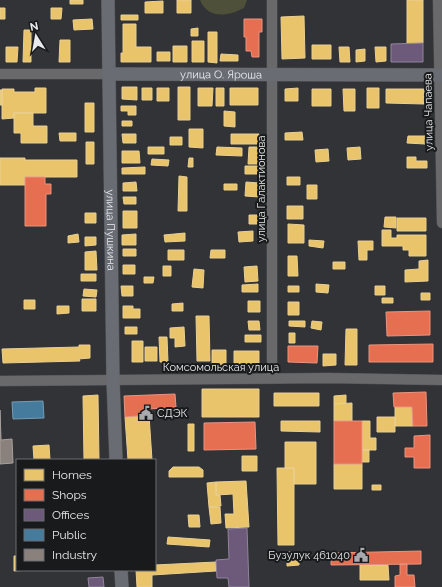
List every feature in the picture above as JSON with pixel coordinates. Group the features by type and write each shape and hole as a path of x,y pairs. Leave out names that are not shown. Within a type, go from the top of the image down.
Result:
{"main road":[{"name":"улица Пушкина","path":"108,0 113,380 116,459"},
{"name":"улица О. Яроша","path":"108,74 441,75"},
{"path":"121,571 122,587"}],"street":[{"name":"улица Галактионова","path":"272,0 272,379"},
{"name":"улица Чапаева","path":"438,0 441,75 442,223"},
{"name":"улица О. Яроша","path":"0,74 108,74"},
{"name":"Комсомольская улица","path":"0,381 272,379 442,380"}],"green space":[{"path":"200,0 247,0 244,8 238,11 219,14 208,11"}],"building: Homes":[{"path":"70,0 83,0 83,4 70,4"},
{"path":"177,0 191,0 191,13 177,13"},
{"path":"407,0 423,0 423,43 407,44"},
{"path":"163,1 163,13 145,13 145,2"},
{"path":"0,8 5,8 5,19 0,19"},
{"path":"51,8 62,8 61,19 51,19"},
{"path":"121,15 138,15 138,20 121,20"},
{"path":"304,16 305,58 282,59 281,17"},
{"path":"92,19 93,29 74,30 73,20"},
{"path":"123,24 136,24 136,47 151,47 151,62 121,62 121,53 123,53"},
{"path":"198,28 198,36 191,36 191,29"},
{"path":"24,30 31,30 31,62 23,62"},
{"path":"208,32 217,32 217,63 208,62"},
{"path":"60,40 70,40 70,62 59,62"},
{"path":"192,41 204,41 204,62 192,62"},
{"path":"312,45 331,45 331,59 312,59"},
{"path":"173,46 187,46 187,62 173,62"},
{"path":"6,47 18,47 17,62 6,62"},
{"path":"339,47 349,47 350,62 340,62"},
{"path":"375,47 386,47 386,61 376,62"},
{"path":"365,49 365,61 356,62 356,50"},
{"path":"157,52 170,52 170,61 157,61"},
{"path":"221,54 238,55 238,61 220,61"},
{"path":"122,87 137,87 137,100 122,99"},
{"path":"178,87 190,87 190,120 178,120"},
{"path":"35,88 46,88 46,113 14,113 14,118 2,119 2,89 14,89 14,92 35,92"},
{"path":"142,88 152,88 152,100 142,100"},
{"path":"157,88 169,88 169,101 157,101"},
{"path":"198,88 213,88 212,106 198,106"},
{"path":"216,88 224,88 224,106 216,106"},
{"path":"230,88 258,88 258,105 230,105"},
{"path":"298,88 298,101 285,101 285,89"},
{"path":"367,88 379,88 379,108 367,108"},
{"path":"312,89 331,89 331,106 312,106"},
{"path":"343,89 355,89 355,111 344,111"},
{"path":"386,89 424,89 424,104 386,103"},
{"path":"0,90 2,90 2,105 0,105"},
{"path":"85,103 94,103 94,132 85,132"},
{"path":"121,106 136,106 136,115 128,115 128,111 121,111"},
{"path":"224,111 235,112 235,127 224,126"},
{"path":"14,113 33,113 33,126 47,126 47,143 21,143 21,133 14,133"},
{"path":"122,121 132,121 132,126 122,126"},
{"path":"189,129 203,129 203,148 189,147"},
{"path":"302,132 303,140 285,140 285,133"},
{"path":"59,133 76,133 76,141 60,141"},
{"path":"122,134 136,134 136,143 123,143"},
{"path":"231,134 259,134 259,144 231,144"},
{"path":"408,136 425,136 425,144 407,143"},
{"path":"170,137 182,137 182,145 170,145"},
{"path":"86,142 94,142 94,164 86,164"},
{"path":"148,147 164,147 164,154 148,154"},
{"path":"217,147 242,148 242,156 216,155"},
{"path":"249,147 260,147 260,164 248,164"},
{"path":"360,147 361,159 348,160 347,148"},
{"path":"328,149 329,161 316,162 315,150"},
{"path":"122,151 139,151 140,163 122,163"},
{"path":"407,157 416,157 416,161 427,161 427,168 407,168"},
{"path":"0,158 25,158 25,160 77,160 77,177 25,177 25,185 0,185"},
{"path":"189,158 193,158 193,167 188,167"},
{"path":"152,159 169,160 168,166 151,165"},
{"path":"245,166 258,166 258,174 245,174"},
{"path":"145,167 145,174 122,174 122,168"},
{"path":"179,176 187,177 187,211 178,211"},
{"path":"287,177 300,177 300,185 287,185"},
{"path":"136,182 137,191 123,191 123,183"},
{"path":"246,182 259,183 259,197 245,196"},
{"path":"224,184 237,184 237,190 224,190"},
{"path":"307,185 317,185 317,199 307,199"},
{"path":"123,197 136,197 136,204 124,204"},
{"path":"287,206 303,206 303,219 287,219"},
{"path":"123,211 137,211 137,228 123,228"},
{"path":"85,213 96,213 96,223 85,223"},
{"path":"249,215 260,215 260,224 249,224"},
{"path":"385,217 396,217 396,228 384,227"},
{"path":"397,218 426,218 426,231 397,231"},
{"path":"288,224 304,225 304,243 288,243"},
{"path":"382,230 391,230 391,238 397,238 397,235 426,235 426,256 409,256 409,250 403,250 403,246 382,246"},
{"path":"253,231 253,241 239,242 238,232"},
{"path":"185,233 185,241 165,242 164,235"},
{"path":"78,234 79,242 68,243 68,236"},
{"path":"136,234 136,245 122,245 122,235"},
{"path":"85,237 96,237 96,245 85,246"},
{"path":"309,240 324,241 323,248 309,246"},
{"path":"358,241 373,241 373,250 367,250 367,260 359,260"},
{"path":"123,249 136,249 136,256 123,256"},
{"path":"168,250 184,250 184,260 168,260"},
{"path":"211,250 225,250 225,258 210,258"},
{"path":"96,251 97,270 85,270 85,252"},
{"path":"288,256 297,256 298,276 288,276"},
{"path":"428,260 428,281 405,282 405,270 419,269 419,261"},
{"path":"333,262 345,262 345,269 333,269"},
{"path":"123,265 135,265 135,274 123,274"},
{"path":"163,266 171,266 171,276 163,276"},
{"path":"257,266 258,281 245,282 244,267"},
{"path":"194,269 204,270 203,288 192,287"},
{"path":"81,274 96,274 96,281 81,281"},
{"path":"144,277 154,277 153,283 144,283"},
{"path":"258,284 258,292 242,292 242,285"},
{"path":"316,284 329,285 328,293 316,292"},
{"path":"121,286 133,286 133,296 122,296"},
{"path":"288,286 299,286 299,292 288,292"},
{"path":"375,286 385,286 385,295 375,295"},
{"path":"84,289 97,290 96,297 83,296"},
{"path":"421,293 430,293 430,300 421,300"},
{"path":"382,298 393,298 393,303 382,303"},
{"path":"82,299 96,299 96,311 82,311"},
{"path":"24,300 35,300 35,309 24,309"},
{"path":"248,301 260,301 260,312 248,312"},
{"path":"288,302 299,302 299,315 288,315"},
{"path":"183,303 183,311 172,311 172,304"},
{"path":"57,306 69,306 69,313 57,314"},
{"path":"123,306 133,306 133,309 140,309 140,318 123,318"},
{"path":"196,316 209,316 210,361 197,361"},
{"path":"248,321 259,321 260,330 249,330"},
{"path":"289,321 305,321 305,327 289,326"},
{"path":"312,321 322,322 321,330 311,328"},
{"path":"125,327 137,327 137,334 125,334"},
{"path":"184,327 185,346 175,347 175,338 170,338 170,328"},
{"path":"346,329 357,329 357,365 345,365"},
{"path":"289,333 295,333 295,343 289,343"},
{"path":"245,335 261,335 261,342 245,342"},
{"path":"159,337 167,337 168,362 160,362"},
{"path":"132,341 143,341 143,362 132,362"},
{"path":"79,345 90,345 90,358 79,359 80,361 3,363 2,349 79,347"},
{"path":"145,347 157,347 157,361 145,361"},
{"path":"212,350 226,350 226,365 212,365"},
{"path":"234,351 259,351 259,363 234,364"},
{"path":"323,354 336,354 336,365 323,366"},
{"path":"202,389 259,389 259,417 202,417"},
{"path":"274,393 319,393 319,406 274,406"},
{"path":"98,395 99,459 84,459 83,396"},
{"path":"346,395 346,403 334,404 334,396"},
{"path":"352,403 352,421 334,421 334,404"},
{"path":"395,407 412,407 413,426 395,426"},
{"path":"149,415 152,459 128,459 125,417"},
{"path":"377,417 395,417 395,432 377,432"},
{"path":"281,421 320,421 320,432 281,431"},
{"path":"362,421 370,421 370,438 376,438 376,450 362,450"},
{"path":"188,424 194,424 194,451 188,451"},
{"path":"285,442 316,442 316,484 294,484 294,468 285,468"},
{"path":"49,445 50,459 34,459 33,446"},
{"path":"362,450 369,450 369,462 362,462"},
{"path":"242,456 257,456 257,471 242,471"},
{"path":"334,464 362,464 362,489 334,489"},
{"path":"173,467 199,467 203,470 203,477 169,477 169,471"},
{"path":"277,468 294,468 294,545 278,545"},
{"path":"246,481 249,527 226,528 225,514 234,514 233,494 216,495 216,482"},
{"path":"216,482 216,495 220,495 221,506 209,507 207,483"},
{"path":"372,485 381,485 381,490 372,490"},
{"path":"209,507 220,507 221,523 211,524"},
{"path":"188,515 199,515 200,527 189,527"},
{"path":"168,537 210,540 209,547 167,544"},
{"path":"287,552 299,552 299,557 287,558"},
{"path":"14,556 16,556 16,571 14,571"},
{"path":"299,559 299,565 287,566 287,560"},
{"path":"216,562 216,571 152,575 152,587 137,587 136,571 156,571 156,565"},
{"path":"360,565 388,565 389,580 360,580"}],"building: Shops":[{"path":"244,19 262,19 262,32 259,32 259,57 252,57 251,51 246,51"},
{"path":"25,177 45,177 45,184 51,184 51,194 46,194 46,226 25,226"},
{"path":"430,311 430,335 387,336 386,312"},
{"path":"433,344 433,362 369,362 369,345"},
{"path":"288,346 318,346 317,363 288,362"},
{"path":"426,392 427,426 413,426 412,407 394,407 393,393"},
{"path":"175,394 176,407 149,409 149,415 125,417 124,396"},
{"path":"334,421 362,421 362,464 334,464"},
{"path":"255,422 256,449 204,450 204,423"},
{"path":"430,435 430,468 414,468 414,457 405,457 405,448 414,448 414,436"},
{"path":"421,551 421,564 331,565 331,553"},
{"path":"400,564 407,564 407,575 414,575 415,587 395,587 395,576 400,575"}],"building: Offices":[{"path":"423,43 423,62 391,62 391,44"},
{"path":"247,528 249,587 229,587 228,578 217,578 216,560 229,559 228,529"},
{"path":"103,577 104,587 89,587 88,578"}],"building: Public":[{"path":"43,401 44,418 13,419 12,402"}],"building: Industry":[{"path":"0,410 1,440 12,439 13,463 0,464"}],"place":[{"name":"СДЭК","path":"146,413"},
{"name":"Бузулук 461040","path":"361,555"}]}
